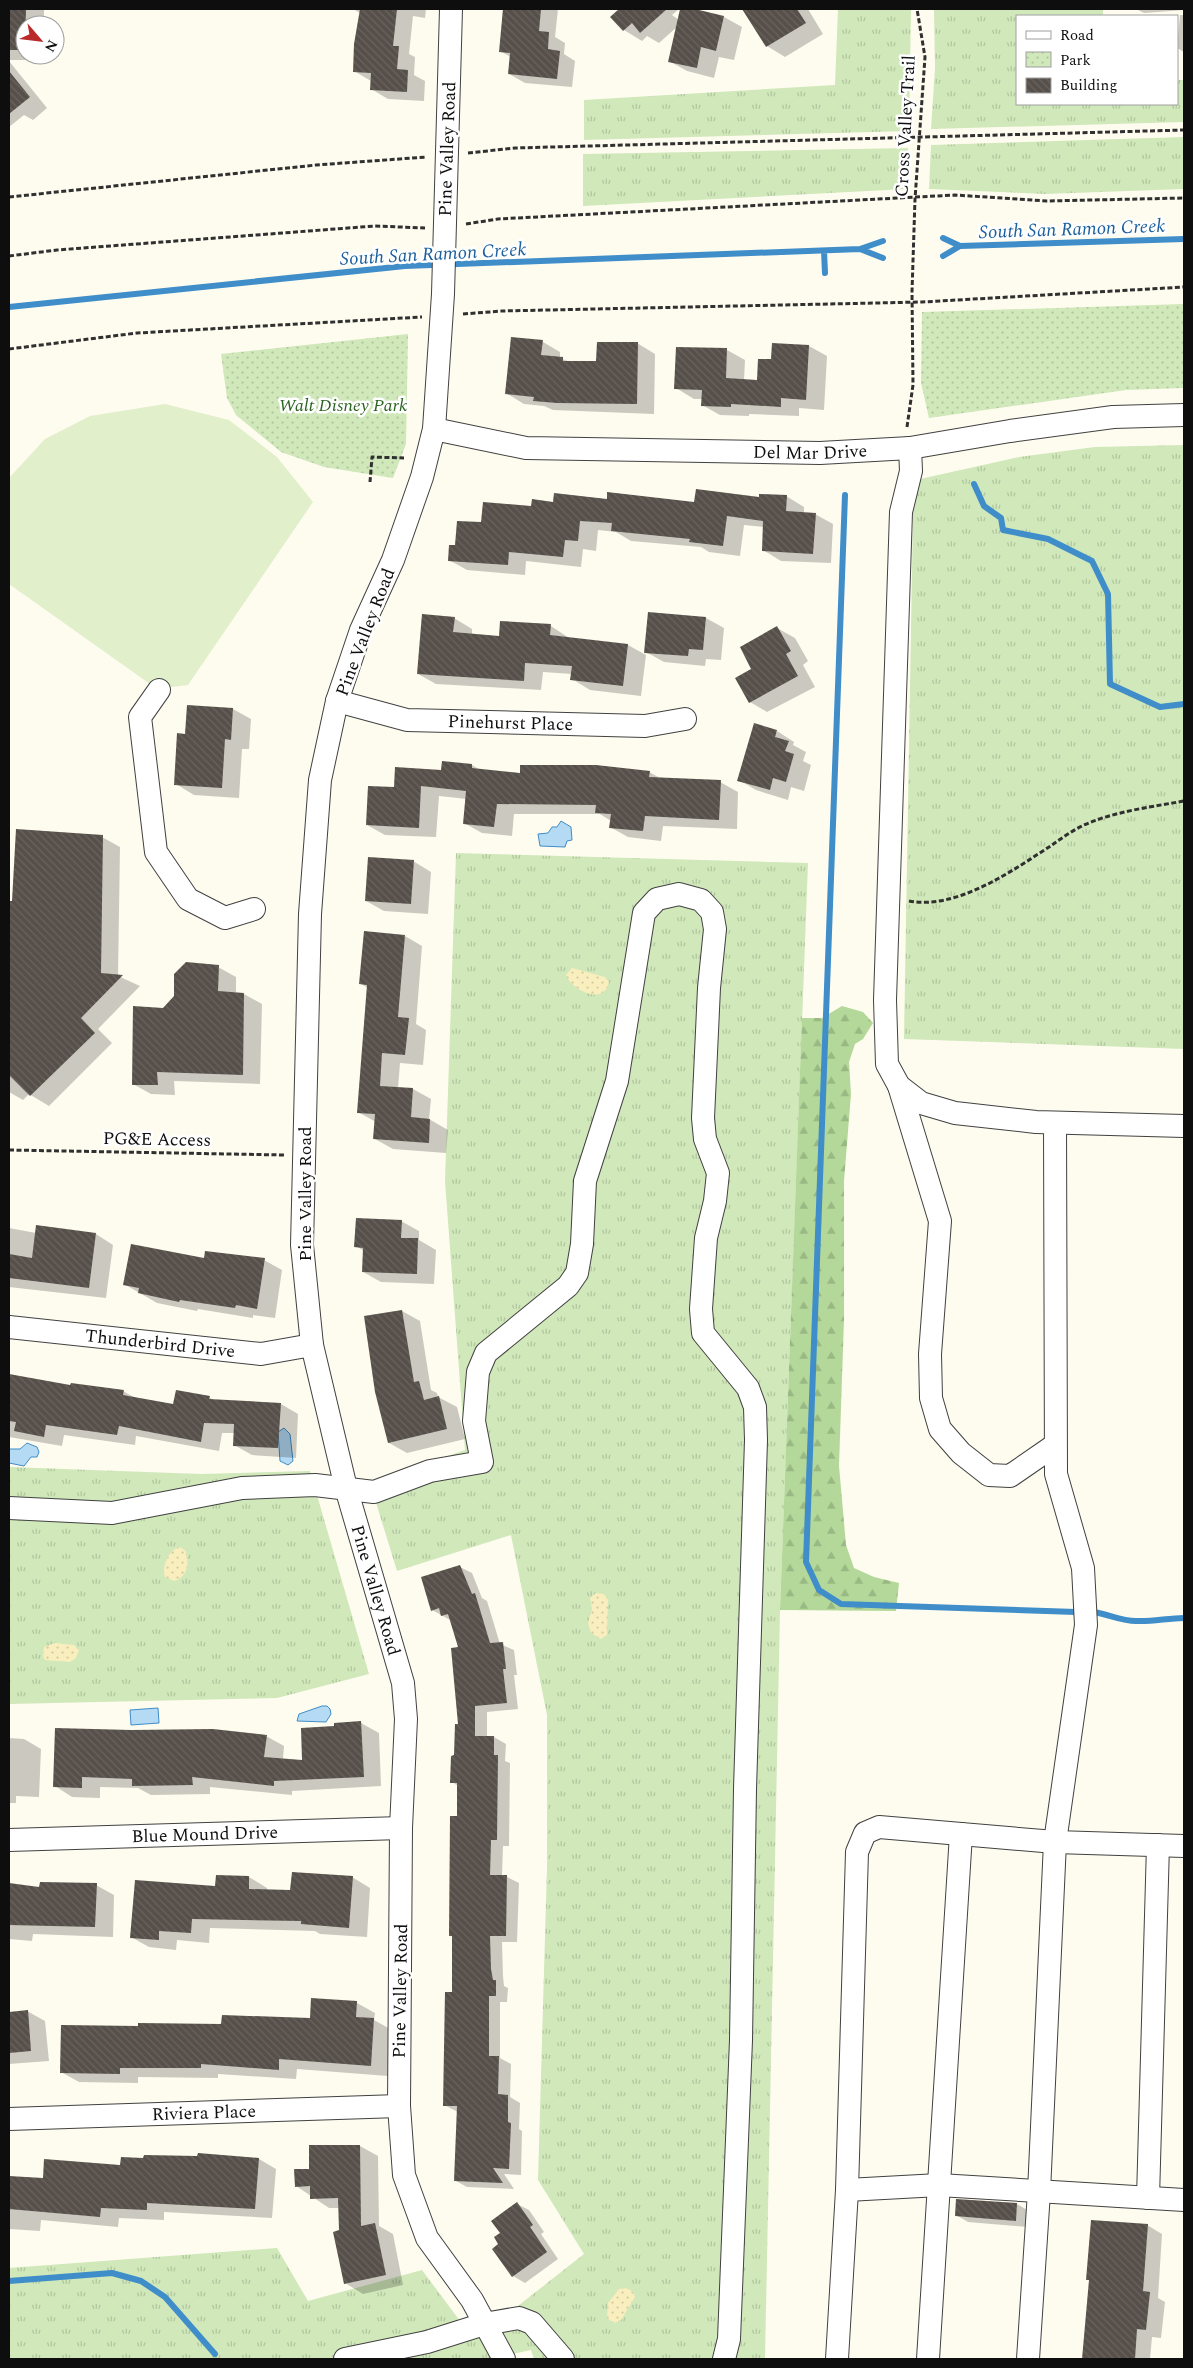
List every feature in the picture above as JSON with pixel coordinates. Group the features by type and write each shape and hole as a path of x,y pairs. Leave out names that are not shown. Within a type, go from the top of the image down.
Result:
{"street":[{"name":"Pine Valley Road","path":"451,9 442,305 434,429 422,477 396,551 362,630 337,701 320,780 310,914 302,1245 312,1345 346,1488 403,1682 406,1719 401,1828 399,2106 404,2175 427,2238 472,2300 504,2359"},
{"name":"Del Mar Drive","path":"434,429 526,448 820,453 910,448 1010,431 1113,417 1184,415"},
{"path":"910,448 911,471 901,512 885,1042 887,1064 899,1086 940,1221 930,1354 931,1398 940,1430 961,1453 989,1475 1010,1476 1056,1445"},
{"path":"159,690 140,717 156,852 188,899 226,918 254,909"},
{"name":"Pinehurst Place","path":"337,701 407,720 645,726 685,719"},
{"path":"9,1508 112,1513 242,1488 315,1485 374,1492 430,1472 482,1462 474,1421 478,1372 486,1353 568,1286 577,1273 582,1244 585,1181 617,1081 644,913 657,899 679,894 701,900 712,912 715,929 709,988 704,1118 706,1140 718,1173 715,1201 706,1238 701,1309 703,1333 748,1388 755,1407 756,1440 745,1789 737,2155 729,2339 724,2359"},
{"path":"899,1086 921,1103 955,1113 1055,1123 1184,1126"},
{"path":"1028,2359 1039,2192 1055,1842 1086,1625 1083,1568 1056,1474 1055,1123"},
{"name":"Thunderbird Drive","path":"9,1327 261,1354 312,1345"},
{"path":"837,2359 847,2190 857,1852 865,1833 879,1827 1055,1842 1184,1846"},
{"name":"Blue Mound Drive","path":"9,1840 401,1828"},
{"path":"928,2359 961,1834"},
{"path":"1148,2198 1158,1845"},
{"name":"Riviera Place","path":"9,2119 399,2106"},
{"path":"847,2190 939,2185 1184,2200"},
{"path":"345,2359 427,2342 484,2324 519,2318 532,2323 563,2359"}],"path":[{"name":"Cross Valley Trail","path":"910,448 906,424 913,385 912,302 915,199 924,57 918,9"},
{"path":"9,197 316,165 515,148 1184,130"},
{"path":"9,256 57,250 375,226 444,237 498,219 955,196 1047,201 1184,198"},
{"path":"9,350 138,333 382,321 442,305 502,311 912,302 1184,286"},
{"path":"370,482 372,457 408,458"},
{"path":"889,898 924,904 956,899 1022,864 1082,825 1113,814 1184,800"},
{"name":"PG&E Access","path":"9,1150 304,1156"}],"green space":[{"path":"838,9 911,9 909,131 584,140 584,100 835,85"},
{"path":"934,9 1103,9 1103,15 1016,15 1016,105 1178,105 1178,80 1184,80 1184,122 931,129 935,68"},
{"path":"1184,137 1184,189 1045,194 929,189 931,145"},
{"path":"908,148 907,189 583,206 583,154"},
{"path":"1184,304 1184,388 1126,390 929,418 921,383 922,312"},
{"name":"Walt Disney Park","path":"408,334 406,444 393,478 324,467 281,452 236,415 227,398 221,354"},
{"path":"165,404 229,420 277,457 313,502 188,685 157,689 9,584 9,478 45,439 90,416"},
{"path":"1184,445 1184,1049 904,1039 913,512 920,479 1019,457 1095,447"},
{"path":"456,853 808,863 780,1610 765,2359 534,2359 531,2350 489,2359 9,2359 9,2268 277,2248 308,2301 422,2270 463,2325 509,2313 584,2254 538,2180 547,1867 547,1715 511,1535 397,1571 370,1483 465,1450 445,1181"},
{"path":"842,1006 863,1012 873,1023 863,1039 855,1044 849,1062 851,1094 844,1181 844,1319 839,1466 846,1545 854,1568 874,1577 899,1583 896,1611 780,1610 802,1018 822,1018"},
{"path":"9,1467 201,1474 310,1471 369,1674 277,1698 9,1704"}],"sand":[{"path":"572,968 605,977 609,982 606,989 595,995 581,991 569,981 566,975"},
{"path":"179,1547 185,1550 187,1554 187,1568 179,1579 174,1581 165,1577 164,1569 169,1555"},
{"path":"596,1593 604,1594 608,1600 607,1635 601,1639 591,1633 588,1623 592,1609 590,1598"},
{"path":"55,1643 74,1645 79,1650 76,1658 70,1662 45,1660 43,1656 44,1647"},
{"path":"627,2288 633,2292 635,2297 621,2320 614,2323 607,2318 608,2303 619,2289"}],"water":[{"path":"561,821 571,827 572,840 567,841 565,847 540,846 538,834 548,833 552,827 557,827"},
{"path":"284,1428 290,1434 293,1461 288,1465 280,1461 278,1432"},
{"path":"27,1443 37,1447 39,1452 37,1457 31,1457 24,1466 9,1463 9,1449 20,1449"},
{"path":"327,1706 330,1709 331,1714 326,1722 297,1721 299,1714"},
{"path":"158,1708 159,1723 131,1725 130,1710"}],"building":[{"path":"9,9 26,9 26,15 15,15 15,50 9,50"},
{"path":"360,9 397,9 393,46 399,46 397,69 408,70 407,92 370,90 371,73 353,72 354,44"},
{"path":"503,9 541,9 539,31 549,32 548,49 560,51 557,79 508,74 510,53 499,52"},
{"path":"619,9 667,9 640,33 632,23 623,31 610,17"},
{"path":"680,9 695,9 724,16 716,51 701,47 697,68 668,62"},
{"path":"742,9 797,9 806,23 766,47"},
{"path":"9,71 30,97 9,114"},
{"path":"511,337 543,340 541,355 563,357 563,361 596,361 597,342 638,342 637,404 557,403 533,401 534,397 505,394"},
{"path":"772,343 809,345 806,400 781,398 781,407 731,404 731,407 701,406 702,390 674,389 676,347 727,348 726,378 757,380 758,359 771,359"},
{"path":"696,489 759,497 759,494 787,495 786,511 816,513 813,554 762,551 763,521 727,516 723,546 689,542 690,539 611,531 612,523 580,521 578,541 565,540 563,557 509,552 508,565 448,561 449,545 455,545 457,521 481,522 483,502 531,506 532,499 553,502 554,493 607,499 607,492 694,502"},
{"path":"648,612 706,617 703,650 689,649 688,656 644,653"},
{"path":"422,614 455,617 453,632 499,636 500,621 551,624 550,635 628,644 623,686 570,680 572,666 525,663 524,681 417,674"},
{"path":"777,626 791,651 786,654 798,676 749,703 735,678 751,669 740,647"},
{"path":"187,705 233,708 231,740 225,739 222,788 174,785 177,733 185,734"},
{"path":"754,723 777,730 775,737 789,741 785,751 794,754 786,782 773,778 770,790 737,781"},
{"path":"442,761 472,764 472,768 520,773 520,765 596,765 650,771 649,777 721,780 719,820 645,816 643,831 609,828 611,814 595,813 596,805 497,804 494,827 463,824 466,791 421,786 419,828 366,825 368,786 394,787 395,767 441,770"},
{"path":"16,829 103,835 101,973 123,975 81,1018 95,1033 30,1096 9,1075 9,901 12,901"},
{"path":"368,857 414,860 411,904 365,901"},
{"path":"364,931 405,935 398,1017 409,1018 405,1055 382,1053 380,1086 413,1088 411,1117 430,1119 429,1143 373,1139 375,1114 357,1113 367,985 359,984"},
{"path":"186,962 219,965 218,991 244,993 243,1075 157,1072 158,1085 132,1085 133,1006 163,1008 174,996 174,974"},
{"path":"356,1218 402,1220 401,1238 418,1238 417,1274 362,1272 363,1248 354,1247"},
{"path":"36,1225 96,1233 89,1288 9,1278 9,1254 32,1258"},
{"path":"131,1244 204,1258 205,1251 265,1258 257,1309 236,1305 235,1308 180,1300 179,1302 138,1293 139,1288 123,1285"},
{"path":"402,1310 414,1382 419,1381 424,1400 439,1396 447,1429 388,1443 375,1392 364,1316"},
{"path":"9,1374 70,1385 71,1383 124,1390 123,1395 173,1404 176,1390 210,1396 209,1399 281,1403 278,1448 233,1446 234,1424 204,1423 201,1442 119,1426 117,1435 46,1425 44,1437 14,1431 16,1422 9,1421"},
{"path":"460,1565 472,1594 475,1593 490,1643 503,1642 506,1669 503,1669 507,1703 475,1706 475,1736 494,1736 494,1755 498,1755 497,1840 491,1840 490,1875 507,1875 506,1936 490,1936 491,1969 493,1980 496,1980 496,1996 489,1996 489,2056 499,2056 498,2094 508,2095 508,2122 511,2123 509,2169 493,2168 503,2183 454,2181 457,2106 443,2106 445,1992 452,1992 452,1936 449,1936 450,1816 457,1816 457,1783 450,1783 451,1756 454,1755 455,1724 458,1724 451,1648 458,1647 448,1614 441,1616 439,1608 431,1611 421,1577"},
{"path":"361,1721 364,1777 274,1781 274,1786 192,1777 193,1785 132,1786 132,1779 82,1777 82,1788 53,1787 55,1728 131,1730 213,1729 267,1735 264,1757 302,1760 301,1728 334,1726 334,1723"},
{"path":"292,1872 353,1876 349,1928 301,1924 301,1921 192,1919 191,1933 159,1931 159,1940 130,1938 135,1880 215,1886 216,1875 249,1876 249,1889 290,1890"},
{"path":"40,1882 97,1883 95,1927 9,1925 9,1883 39,1887"},
{"path":"311,1998 357,2001 356,2017 374,2018 371,2066 279,2059 279,2070 201,2064 201,2068 120,2068 120,2074 60,2073 61,2025 138,2026 138,2023 221,2024 222,2015 310,2018"},
{"path":"28,2010 31,2051 9,2053 9,2012"},
{"path":"309,2145 360,2145 361,2226 375,2223 386,2275 344,2284 333,2232 339,2230 338,2198 310,2199 310,2186 295,2187 294,2169 309,2169"},
{"path":"198,2153 259,2158 255,2209 147,2203 147,2210 101,2208 100,2217 9,2209 9,2176 43,2178 44,2159 120,2165 121,2157 143,2158 144,2155 197,2156"},
{"path":"956,2199 1017,2203 1016,2221 955,2216"},
{"path":"517,2202 533,2225 530,2227 547,2252 512,2277 492,2249 498,2244 494,2237 500,2233 491,2221"},
{"path":"1091,2220 1148,2224 1143,2291 1150,2292 1146,2330 1137,2329 1135,2359 1082,2359 1089,2280 1086,2280"}],"waterway":[{"name":"South San Ramon Creek","path":"943,238 960,246"},
{"name":"South San Ramon Creek","path":"943,256 960,246 1184,239"},
{"name":"South San Ramon Creek","path":"860,249 883,241"},
{"name":"South San Ramon Creek","path":"9,307 405,266 860,249 883,258"},
{"path":"824,251 825,273"},
{"path":"974,484 984,506 1001,518 1003,530 1048,539 1092,561 1108,594 1110,684 1160,707 1184,704"},
{"path":"845,495 806,1562 819,1590 841,1604 1076,1612"},
{"path":"1093,1612 1130,1621 1184,1618"},
{"path":"9,2281 112,2273 141,2281 165,2297 215,2354"}]}
